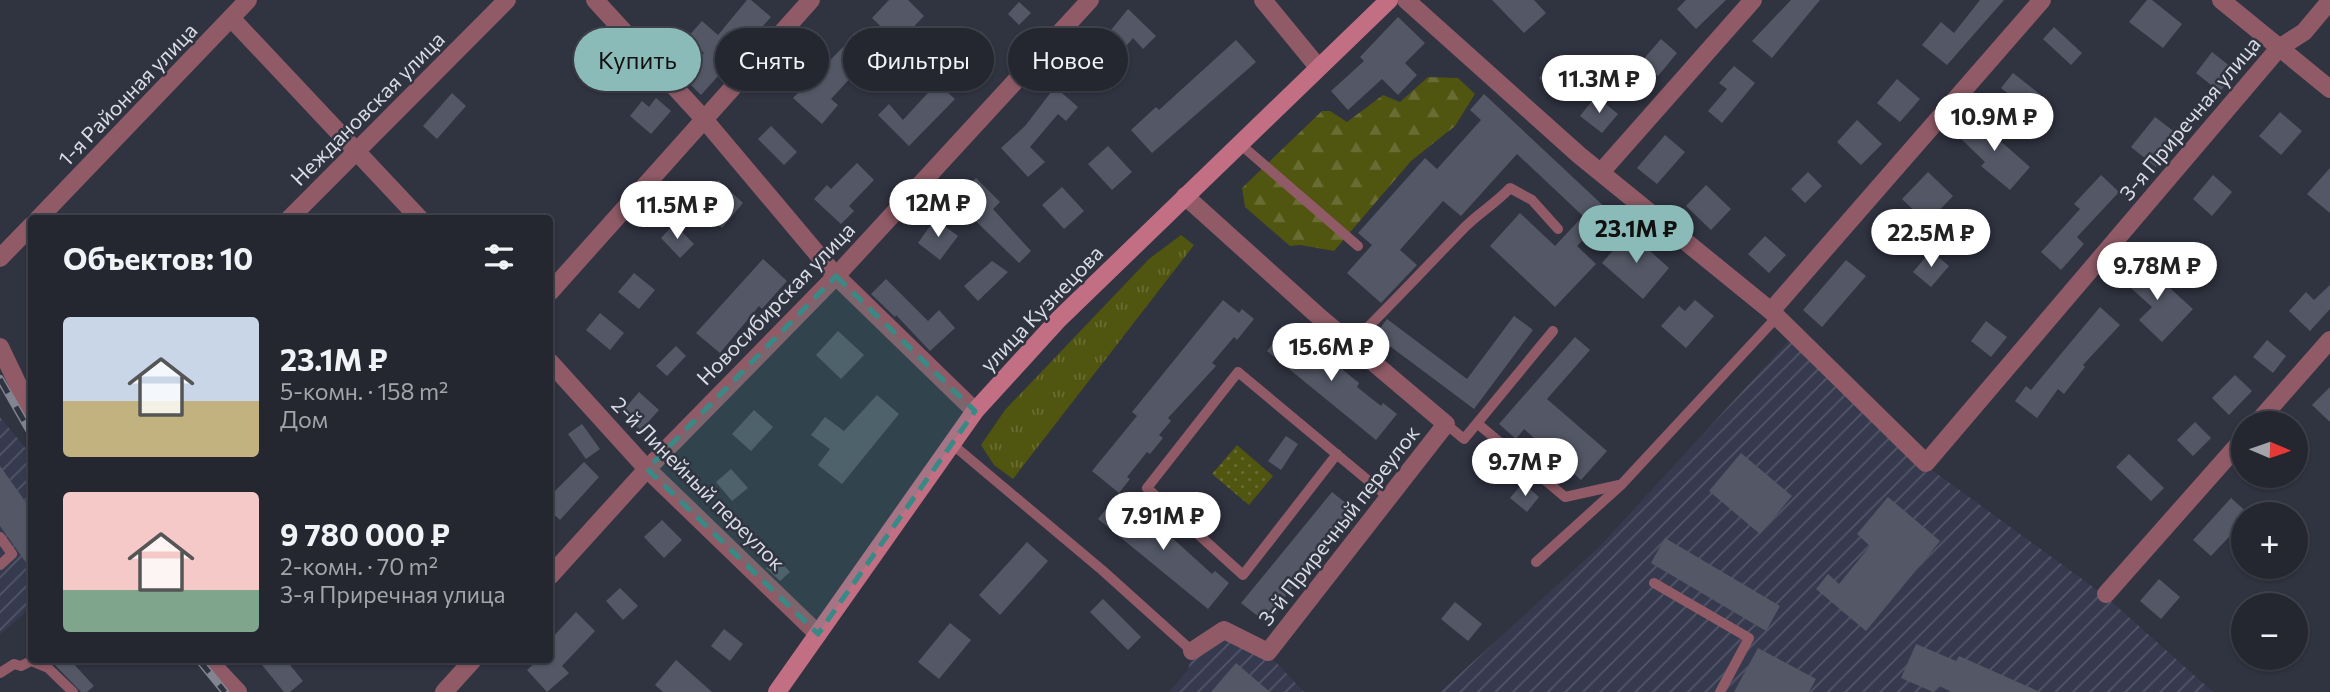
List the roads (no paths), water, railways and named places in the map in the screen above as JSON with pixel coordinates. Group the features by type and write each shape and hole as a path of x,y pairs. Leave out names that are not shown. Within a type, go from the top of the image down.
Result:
{"main road":[{"name":"улица Кузнецова","path":"778,692 975,411 1059,319 1389,0"}],"street":[{"name":"1-я Районная улица","path":"42,215 248,0"},
{"name":"Неждановская улица","path":"293,215 356,148 508,0"},
{"path":"595,0 703,118 835,276 975,411"},
{"path":"553,289 811,0"},
{"name":"Новосибирская улица","path":"553,573 647,468 835,276 1090,0"},
{"path":"1264,0 1318,67"},
{"path":"1406,0 1579,155 1602,171 1774,314 2042,0"},
{"path":"1602,171 1753,0"},
{"path":"2221,0 2330,89"},
{"name":"3-я Приречная улица","path":"1774,314 1926,463 2279,48 2304,32 2330,1"},
{"path":"231,18 416,215"},
{"path":"1185,196 1351,344 1446,424"},
{"path":"0,258 28,229"},
{"path":"2267,411 2330,340"},
{"path":"0,347 28,406"},
{"name":"2-й Линейный переулок","path":"553,365 647,468 818,634"},
{"name":"3-й Приречный переулок","path":"1192,651 1224,629 1268,652 1446,424"},
{"path":"2106,594 2231,453"},
{"path":"215,663 238,692"},
{"path":"444,692 470,663"}],"lane":[{"path":"1240,144 1358,246"},
{"path":"1351,344 1423,274 1467,225 1493,206 1510,188 1532,200 1558,229"},
{"path":"1536,562 1621,485 1774,314"},
{"path":"1446,424 1464,439 1553,331"},
{"path":"1337,454 1243,575 1147,488 1238,372 1337,454 1388,497"},
{"path":"1478,424 1565,497 1621,485"},
{"path":"952,444 1192,651"},
{"path":"0,537 12,554 0,565"},
{"path":"1654,583 1749,638 1720,692"},
{"path":"0,673 14,664 28,662"},
{"path":"36,663 48,668 73,692"}],"railway":[{"path":"0,379 28,428"},
{"path":"201,663 225,692"}]}
